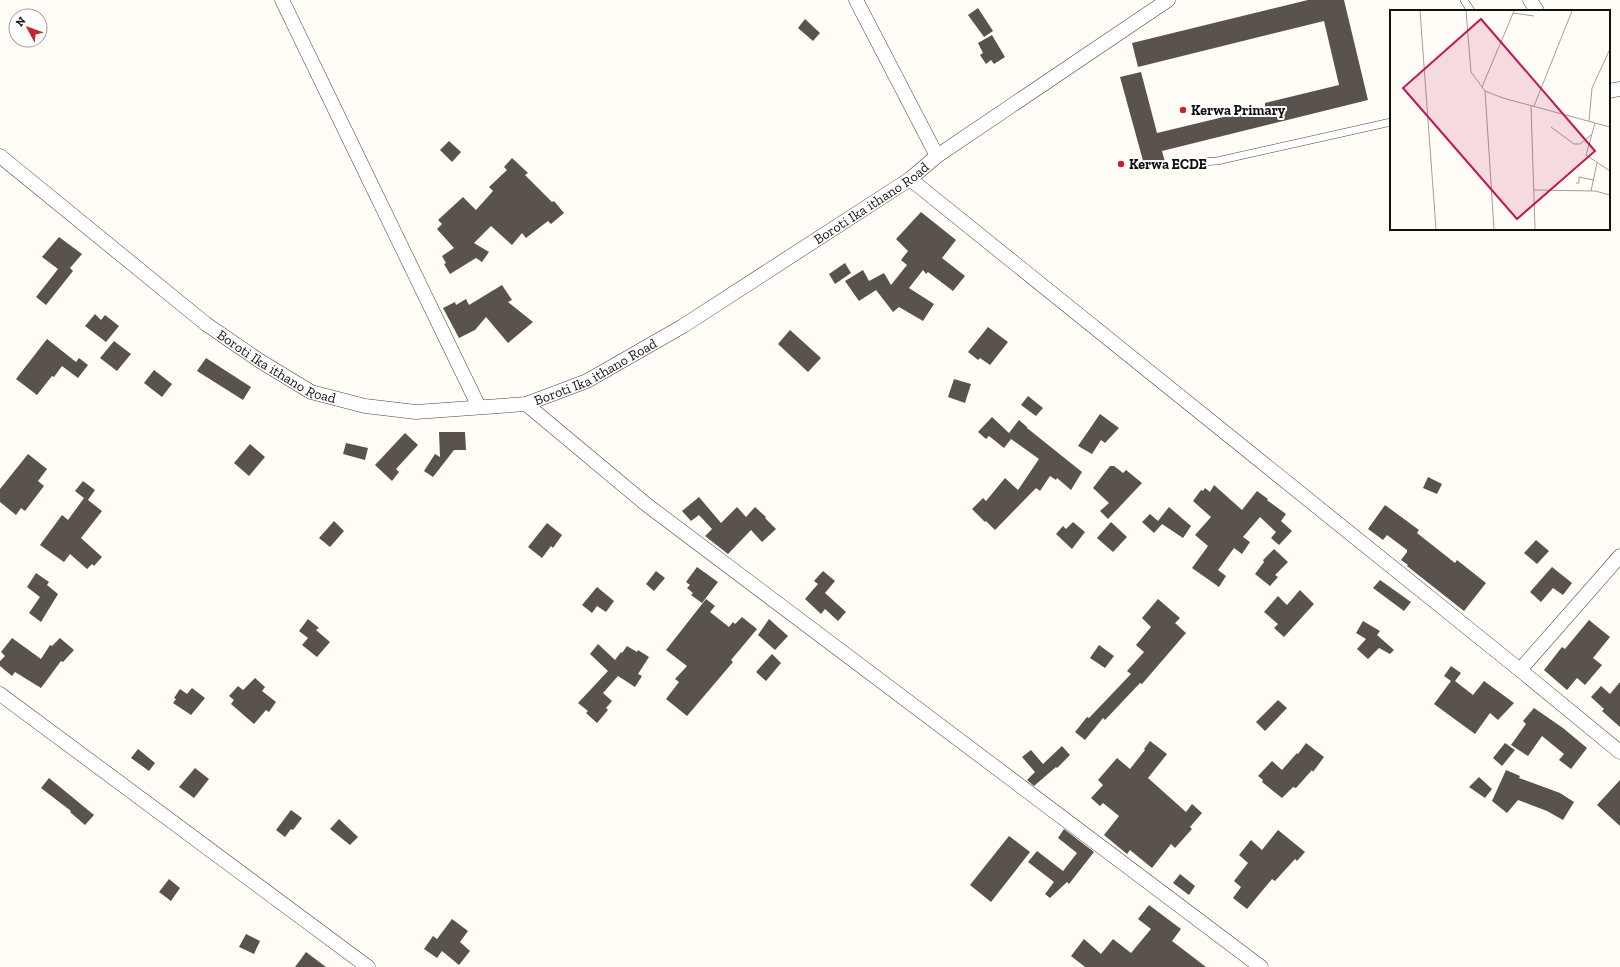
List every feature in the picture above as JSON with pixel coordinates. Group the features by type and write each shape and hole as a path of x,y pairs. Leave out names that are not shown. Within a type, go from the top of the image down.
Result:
{"street":[{"path":"282,0 479,407"},
{"path":"856,0 937,156"},
{"name":"Boroti Ika ithano Road","path":"0,156 206,324 260,361 311,392 365,406 416,412 526,404 587,381 683,326 910,178 937,156 1168,0"},
{"path":"1530,0 1536,10"},
{"path":"1610,91 1620,89"},
{"path":"910,178 1620,752"},
{"path":"526,404 647,505 1261,967"},
{"path":"1520,670 1620,556"},
{"path":"0,694 368,967"}],"lane":[{"path":"1464,0 1470,10"},
{"path":"1180,163 1217,161 1390,122"}],"building":[{"path":"1308,0 1344,0 1368,100 1162,151 1165,162 1145,168 1120,77 1141,72 1157,133 1265,107 1265,103 1339,85 1324,21 1138,67 1132,43"},
{"path":"978,8 993,31 984,37 968,15"},
{"path":"805,19 820,33 813,41 798,28"},
{"path":"992,35 1005,57 994,64 991,60 986,64 980,55 983,53 978,43"},
{"path":"449,141 461,152 452,162 440,150"},
{"path":"512,158 528,173 525,175 552,202 554,201 564,213 551,224 548,221 526,238 522,233 512,245 491,226 474,243 489,252 482,262 476,258 450,274 444,264 446,263 442,256 454,248 437,229 442,224 438,220 463,197 476,210 493,191 489,187 507,170 504,167"},
{"path":"921,212 956,240 942,258 965,276 953,291 928,272 926,274 923,270 909,288 934,304 923,321 899,307 893,312 876,290 859,301 845,281 863,270 869,281 884,273 891,285 907,265 901,260 908,251 896,239"},
{"path":"59,237 82,254 70,268 73,271 46,305 36,297 58,269 42,257"},
{"path":"845,263 851,273 835,284 829,274"},
{"path":"502,285 512,300 508,302 533,322 508,343 486,317 475,330 459,338 443,308 455,302 456,305 466,299 469,305"},
{"path":"95,314 101,320 105,315 119,326 106,342 85,326"},
{"path":"988,327 1008,342 990,365 980,358 978,360 968,352"},
{"path":"790,330 821,358 808,372 778,344"},
{"path":"47,339 76,362 79,358 88,365 78,378 62,366 37,395 16,379"},
{"path":"114,341 131,354 117,371 100,358"},
{"path":"206,358 251,387 243,400 197,371"},
{"path":"154,370 172,384 162,397 144,383"},
{"path":"954,379 971,384 965,403 948,397"},
{"path":"1028,396 1043,408 1036,416 1021,405"},
{"path":"1100,414 1119,428 1105,443 1101,440 1092,454 1078,446"},
{"path":"992,417 1009,433 1019,420 1082,472 1071,490 1057,478 1056,480 1050,476 1040,491 1036,488 995,530 972,509 983,498 986,501 1005,478 1018,490 1039,459 1011,439 1004,448 989,436 986,439 978,432"},
{"path":"439,432 465,432 466,450 454,450 433,477 424,471 435,454 440,457"},
{"path":"405,433 418,445 396,469 399,472 392,481 375,465"},
{"path":"346,443 368,448 365,460 343,454"},
{"path":"250,444 265,457 249,476 234,463"},
{"path":"28,454 47,469 38,481 44,486 25,511 21,508 16,515 0,502 0,489"},
{"path":"1110,466 1114,466 1123,473 1126,470 1142,483 1108,519 1100,511 1109,503 1093,488"},
{"path":"1428,477 1442,484 1437,494 1423,488"},
{"path":"83,481 95,490 88,500 102,511 81,538 102,557 94,566 92,564 87,569 70,554 64,562 40,545 62,515 68,520 84,498 75,491"},
{"path":"1214,485 1242,510 1257,491 1286,514 1281,521 1292,531 1279,545 1271,538 1276,532 1260,517 1243,537 1250,542 1242,554 1234,548 1218,570 1226,576 1219,587 1192,568 1208,546 1195,535 1211,517 1193,501 1201,490 1203,491 1205,488 1210,492"},
{"path":"699,497 721,523 737,507 746,517 755,507 776,529 762,542 751,530 728,554 705,536 712,529 699,515 691,521 682,511"},
{"path":"1385,505 1419,530 1417,533 1455,563 1457,560 1486,583 1464,611 1401,560 1407,550 1387,535 1383,540 1368,529"},
{"path":"1169,507 1191,526 1183,538 1162,524 1154,533 1142,522 1150,514 1158,521"},
{"path":"334,521 344,531 330,547 319,538"},
{"path":"1073,522 1085,532 1072,549 1056,534 1063,526 1066,529"},
{"path":"1111,522 1127,537 1113,552 1097,538"},
{"path":"547,523 562,535 553,548 551,546 542,558 528,547"},
{"path":"1536,540 1549,551 1537,564 1524,553"},
{"path":"1274,549 1288,562 1275,575 1278,577 1270,586 1255,574 1264,562 1263,560"},
{"path":"697,567 718,582 702,603 691,595 693,593 687,588 690,585 686,582"},
{"path":"1552,567 1572,583 1563,595 1553,588 1541,602 1530,592"},
{"path":"656,571 665,578 654,591 646,584"},
{"path":"823,571 835,581 825,593 846,612 838,621 825,609 821,614 805,599 818,584 814,581"},
{"path":"36,573 49,582 47,585 58,594 41,622 29,613 40,597 27,587"},
{"path":"1380,580 1411,602 1404,611 1373,588"},
{"path":"597,587 614,601 606,612 597,606 592,613 582,605"},
{"path":"1300,590 1314,604 1284,637 1274,628 1278,624 1264,612 1278,596 1287,605"},
{"path":"706,599 715,606 710,612 729,627 733,622 735,624 742,617 757,629 731,660 733,662 687,716 666,699 679,682 675,679 687,666 666,650"},
{"path":"1158,599 1180,618 1175,623 1186,633 1142,684 1140,683 1105,720 1103,718 1085,740 1075,732 1087,717 1089,718 1131,674 1127,671 1144,652 1136,645 1151,627 1142,618"},
{"path":"308,619 319,628 316,630 330,642 317,657 302,645 308,638 299,631"},
{"path":"769,619 788,636 775,650 758,635"},
{"path":"1589,620 1610,637 1593,658 1602,665 1585,685 1577,678 1567,690 1544,670 1562,647 1565,649"},
{"path":"1363,621 1380,631 1377,635 1394,650 1390,654 1379,648 1368,659 1357,649 1366,639 1356,633"},
{"path":"12,638 41,659 50,645 52,646 60,638 74,650 63,662 61,661 41,688 15,672 12,676 0,666 0,661 5,656 1,652"},
{"path":"598,644 615,660 627,646 637,652 638,650 649,657 638,674 642,676 635,687 618,676 603,693 612,701 606,708 608,710 597,723 586,713 588,711 578,703 608,671 590,654"},
{"path":"1099,645 1114,656 1105,668 1090,658"},
{"path":"772,654 781,663 766,681 756,672"},
{"path":"1451,666 1461,673 1455,681 1473,695 1484,681 1514,703 1498,720 1490,713 1475,734 1434,704 1451,681 1444,676"},
{"path":"255,678 265,687 262,691 276,702 269,712 266,710 254,724 231,704 234,700 229,696 238,686 243,690"},
{"path":"1620,682 1620,727 1602,711 1604,709 1591,697 1601,686 1610,694"},
{"path":"192,688 205,698 191,715 173,703 176,699 174,698 180,689 187,694"},
{"path":"1278,700 1287,708 1265,731 1256,722"},
{"path":"1534,708 1563,728 1587,748 1571,769 1559,760 1564,754 1542,736 1528,756 1511,745 1526,724 1523,721"},
{"path":"1150,741 1167,754 1148,778 1186,812 1192,804 1202,813 1190,827 1192,829 1175,848 1171,844 1152,868 1130,850 1127,854 1104,835 1119,816 1103,803 1100,806 1091,798 1103,785 1098,780 1117,758 1130,769"},
{"path":"1306,743 1324,757 1313,772 1312,770 1296,788 1293,787 1282,798 1262,782 1263,780 1258,776 1272,761 1282,770 1297,753 1298,754"},
{"path":"1505,743 1515,750 1502,766 1493,758"},
{"path":"1062,746 1070,755 1057,768 1056,767 1034,786 1027,780 1035,772 1022,757 1031,750 1043,764"},
{"path":"138,749 155,763 149,771 131,758"},
{"path":"195,768 209,779 194,798 179,787"},
{"path":"1506,770 1520,776 1519,778 1560,793 1574,802 1563,820 1547,811 1518,800 1507,813 1492,801"},
{"path":"1479,777 1492,789 1485,798 1469,787"},
{"path":"49,778 94,815 85,825 70,812 71,811 41,788"},
{"path":"1620,780 1620,826 1597,805"},
{"path":"291,810 302,818 293,830 291,829 285,837 276,830"},
{"path":"339,819 358,837 350,845 330,829"},
{"path":"1064,829 1094,852 1069,884 1067,882 1050,898 1045,894 1054,882 1028,862 1037,851 1063,871 1077,853 1058,838"},
{"path":"1278,830 1305,852 1297,861 1295,859 1275,881 1272,879 1247,909 1233,898 1241,887 1234,881 1248,863 1239,855 1251,840 1262,850"},
{"path":"1009,836 1030,852 991,902 970,885"},
{"path":"1180,874 1195,886 1189,895 1173,883"},
{"path":"169,879 180,888 171,901 159,892"},
{"path":"1149,905 1181,929 1172,941 1206,967 1085,967 1071,956 1084,939 1101,954 1113,939 1131,953 1151,929 1138,919"},
{"path":"452,919 468,931 460,942 470,951 459,965 442,951 437,958 424,949 433,936 437,939"},
{"path":"246,934 260,941 254,954 239,947"},
{"path":"306,952 326,967 295,967"}],"place":[{"name":"Kerwa Primary","path":"1183,110"},
{"name":"Kerwa ECDE","path":"1121,164"}]}
